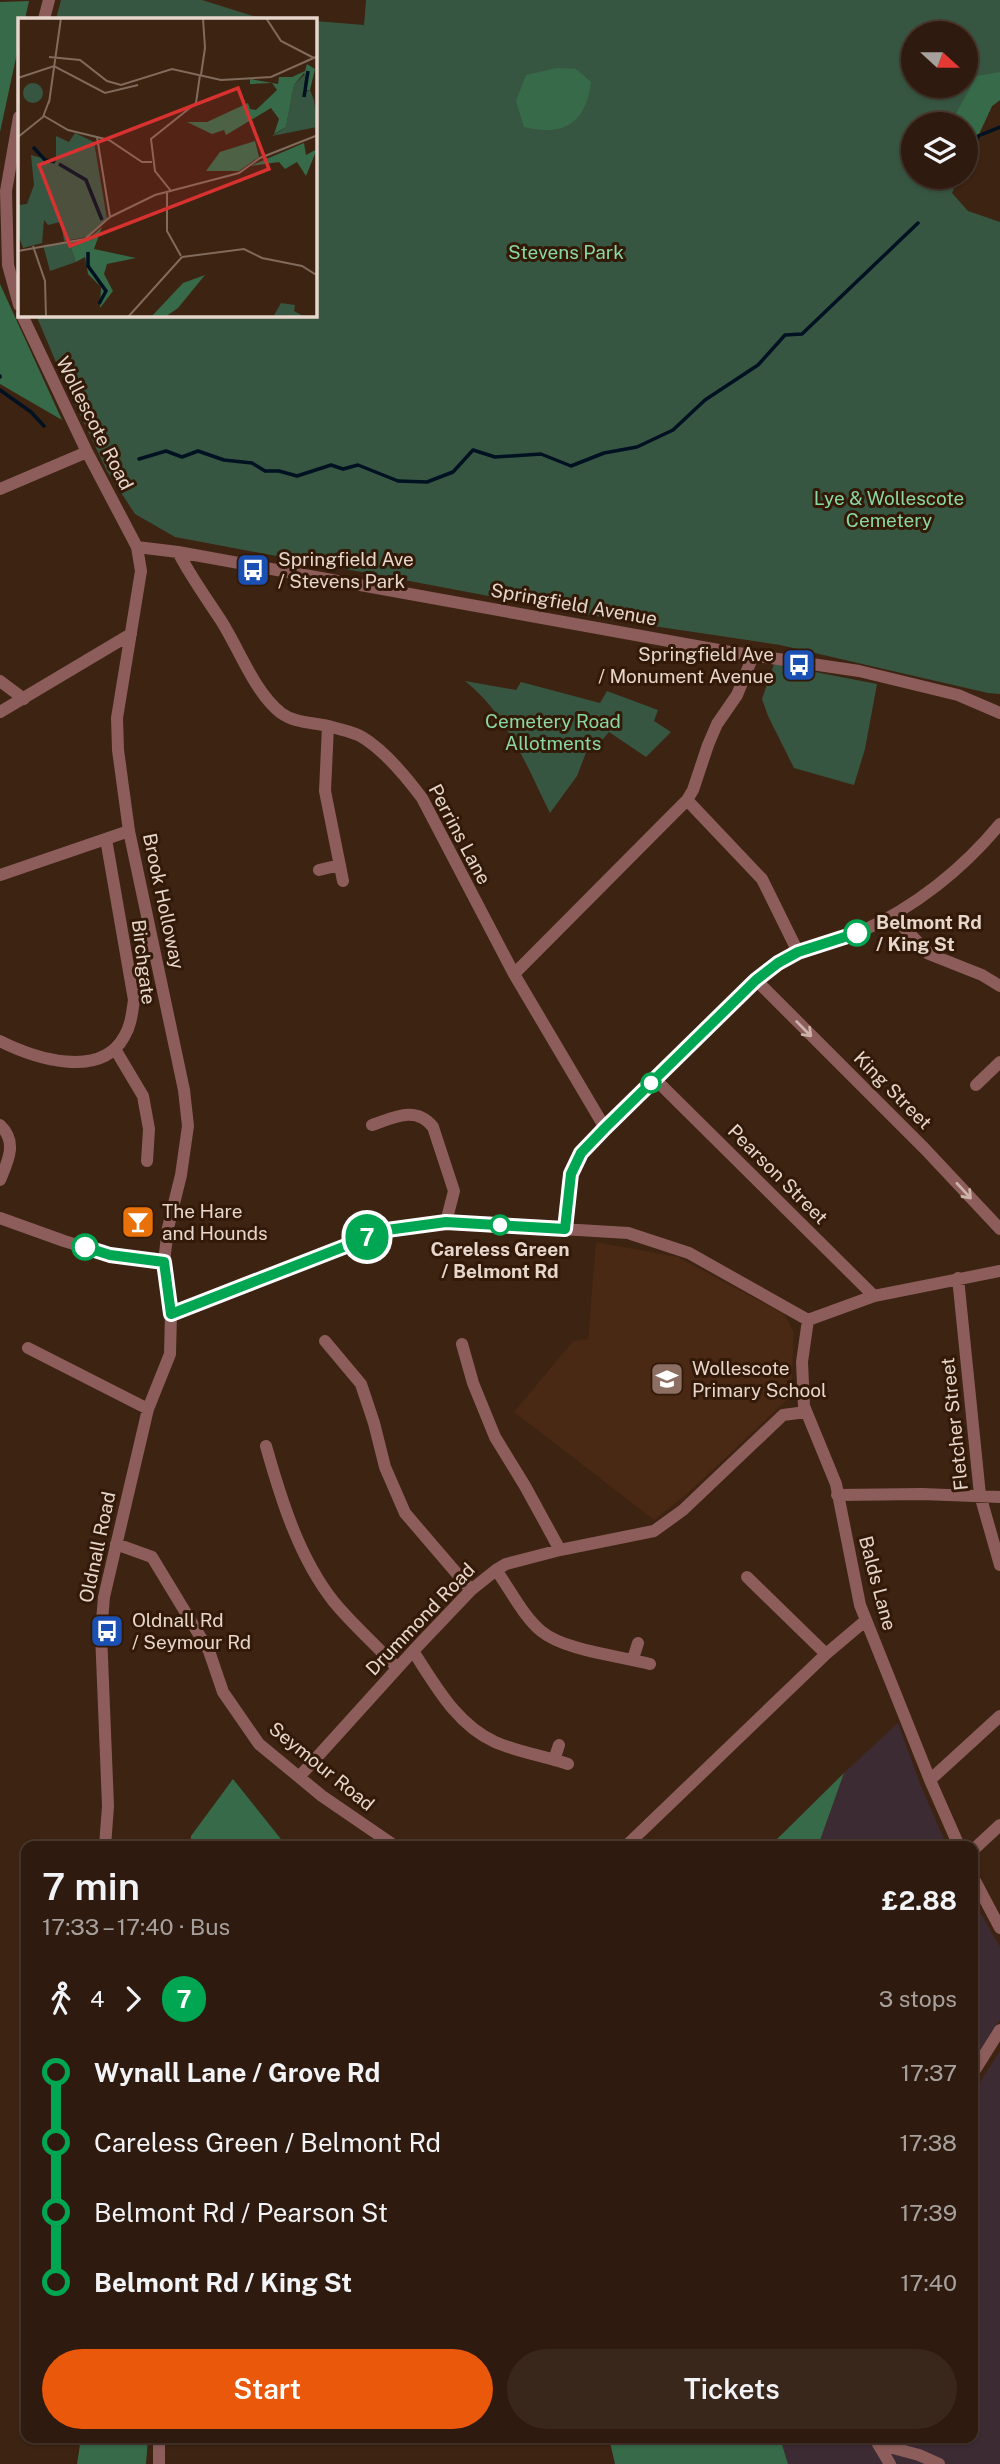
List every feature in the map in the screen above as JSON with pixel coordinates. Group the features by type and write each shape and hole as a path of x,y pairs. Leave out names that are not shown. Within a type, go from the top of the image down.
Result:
{"street":[{"path":"44,18 49,0"},
{"path":"18,123 6,191 9,264 18,301"},
{"name":"Wollescote Road","path":"22,317 86,452 137,547"},
{"path":"0,489 86,452"},
{"name":"Springfield Avenue","path":"137,547 178,552 753,656 859,671 958,695 1000,713"},
{"name":"Brook Holloway","path":"137,547 141,571 117,718 118,750 129,831 184,1090 188,1126 164,1262"},
{"name":"Perrins Lane","path":"178,552 193,582 221,620 258,685 280,712 304,723 328,726 362,737 414,787 514,974 605,1128"},
{"path":"0,712 131,634"},
{"path":"514,974 687,800 717,724 737,695 753,656"},
{"path":"0,681 24,699"},
{"path":"328,726 325,791 343,881"},
{"path":"687,800 762,879 798,952"},
{"path":"565,1229 571,1174 581,1153 756,980 798,952 860,932 893,916 951,874 1000,824"},
{"path":"0,875 129,831"},
{"name":"Birchgate","path":"106,839 134,1000 128,1028 115,1049"},
{"path":"319,870 340,865"},
{"path":"893,916 929,954 982,975 1000,986"},
{"name":"King Street","path":"756,980 925,1149 1000,1229"},
{"path":"0,1041 22,1052 68,1063 98,1058 115,1049 143,1096 149,1129 147,1161"},
{"path":"976,1085 1000,1062"},
{"name":"Pearson Street","path":"655,1079 874,1296"},
{"path":"372,1125 412,1114 429,1121 454,1191 446,1222"},
{"path":"0,1125 10,1138 11,1147 0,1180"},
{"path":"0,1218 110,1255 164,1262"},
{"path":"171,1314 387,1230 446,1222 628,1233 689,1253 808,1320 874,1296 1000,1270"},
{"name":"Oldnall Road","path":"104,1841 108,1772 101,1633 104,1597 148,1409 170,1354 171,1314 164,1262"},
{"name":"Fletcher Street","path":"958,1278 980,1495 1000,1565"},
{"name":"Balds Lane","path":"808,1320 802,1362 806,1412 836,1484 865,1621 957,1841"},
{"path":"462,1344 471,1354 473,1383 495,1437 559,1550"},
{"path":"334,1345 361,1384 385,1468 405,1513 471,1590"},
{"path":"33,1354 148,1409"},
{"name":"Drummond Road","path":"299,1777 471,1590 496,1570 506,1564 559,1550 654,1531 683,1510 783,1415 806,1412"},
{"path":"264,1455 309,1563 334,1602 397,1668"},
{"path":"837,1495 1000,1497"},
{"name":"Seymour Road","path":"116,1544 152,1557 209,1651 223,1692 259,1744 299,1777 388,1841"},
{"path":"496,1570 542,1632 552,1638 598,1653 650,1664"},
{"path":"747,1577 826,1654"},
{"path":"631,1841 826,1654 865,1621"},
{"path":"633,1660 638,1643"},
{"path":"413,1651 446,1702 467,1724 495,1741 568,1765"},
{"path":"930,1780 1000,1716"},
{"path":"554,1760 559,1745"},
{"path":"978,1845 1000,1825"},
{"path":"978,1886 1000,1928"},
{"path":"978,2065 1000,2030"},
{"path":"159,2443 159,2464"},
{"path":"879,2443 891,2464"},
{"path":"884,2443 939,2464"}],"shaded area":[{"name":"Wollescote Primary School","path":"596,1242 678,1257 784,1314 794,1332 791,1396 687,1494 654,1520 514,1412 573,1341 588,1339"},
{"path":"898,1723 945,1841 820,1841 844,1773"},
{"path":"978,1909 1000,1947 1000,2020 978,2054"},
{"path":"1000,2051 1000,2464 788,2464 782,2443 978,2443 978,2085"}],"green space":[{"path":"61,0 202,0 253,16 276,18 56,18"},
{"name":"Stevens Park","path":"366,0 1000,0 1000,100 992,106 978,136 978,112 901,112 901,189 954,189 952,193 968,211 1000,222 1000,694 780,645 633,623 175,537 135,514 107,471 37,317 317,317 317,21 364,25"},
{"path":"29,1 25,18 18,18 18,49 0,132 0,2"},
{"path":"557,68 576,69 591,82 584,108 571,124 561,128 538,130 524,127 516,101 526,75"},
{"path":"1000,72 1000,100 992,106 978,136 978,112 957,112 965,98 978,98 978,76"},
{"path":"0,284 62,420 0,384"},
{"path":"774,664 877,684 865,749 854,785 794,768 762,699"},
{"name":"Cemetery Road Allotments","path":"465,681 516,690 521,682 600,703 607,691 658,710 654,721 671,732 646,757 609,732 597,746 590,742 577,776 550,813 515,742 493,709"},
{"path":"844,1773 820,1841 775,1841"},
{"path":"233,1779 282,1841 190,1841 191,1836"},
{"path":"80,2443 148,2443 146,2464 77,2464"},
{"path":"610,2443 782,2443 788,2464 615,2464"}],"waterway":[{"path":"978,136 1000,127"},
{"path":"139,459 166,451 182,457 198,451 224,460 252,463 265,471 279,471 297,476 331,465 343,469 358,465 398,481 427,482 453,472 473,450 495,457 541,454 571,466 604,453 637,447 673,430 705,400 758,365 785,335 802,334 918,223"},
{"path":"0,390 31,412 44,426"}],"bus line":[{"name":"7","path":"85,1247 110,1255 164,1262 171,1314 387,1230 446,1222 565,1229 568,1182 571,1174 581,1153 605,1128 756,980 798,952 857,933"}],"place":[{"name":"Springfield Ave / Stevens Park","path":"253,570"},
{"name":"Springfield Ave / Monument Avenue","path":"799,665"},
{"name":"Belmont Rd / King St","path":"857,933"},
{"name":"The Hare and Hounds","path":"138,1222"},
{"name":"Careless Green / Belmont Rd","path":"500,1225"},
{"name":"Wollescote Primary School","path":"667,1379"},
{"name":"Oldnall Rd / Seymour Rd","path":"107,1631"}],"park label":[{"name":"Lye & Wollescote Cemetery","path":"889,509"}]}
